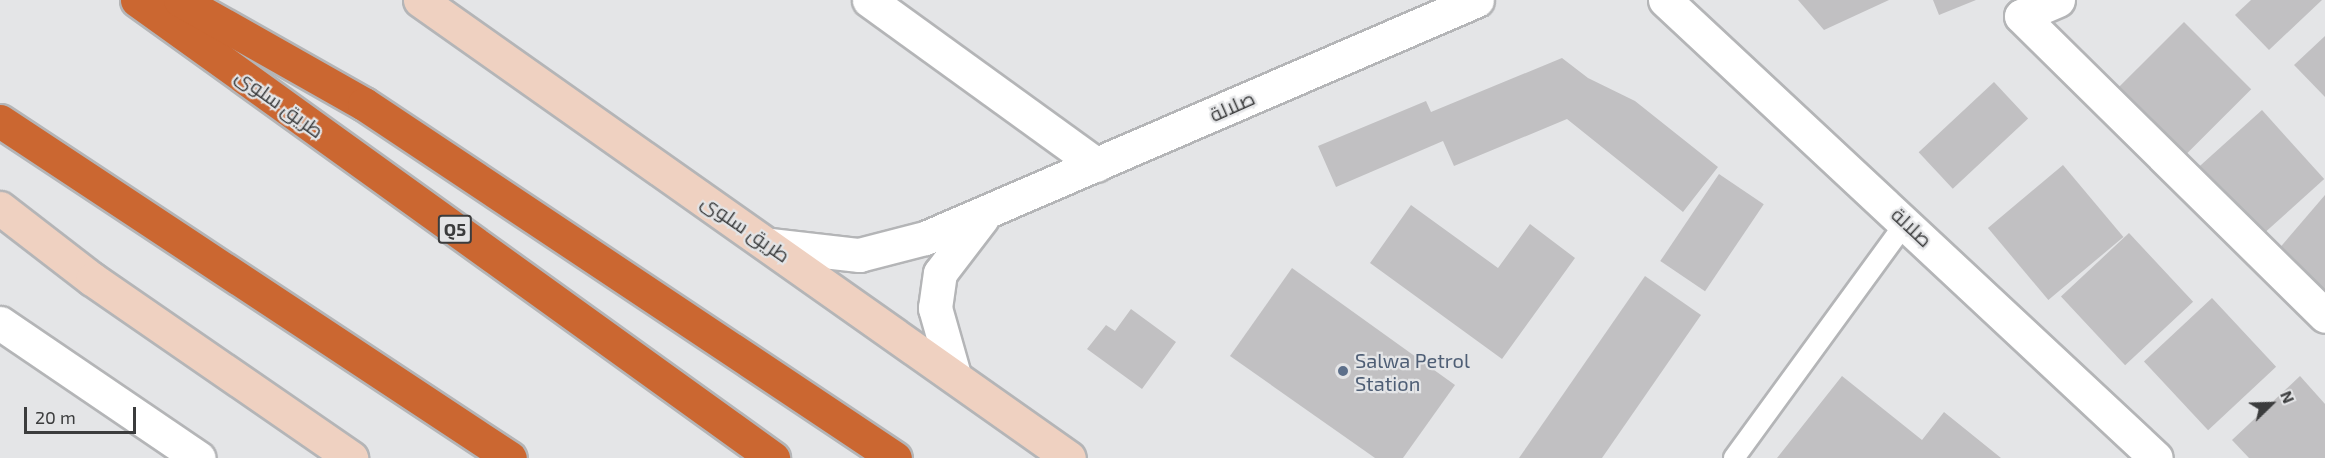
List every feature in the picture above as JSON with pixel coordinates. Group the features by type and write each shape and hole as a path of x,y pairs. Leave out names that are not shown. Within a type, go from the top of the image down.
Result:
{"highway":[{"name":"طريق سلوى","path":"137,0 773,458"},
{"path":"180,0 364,104 895,458"},
{"path":"0,122 510,458"}],"main road":[{"name":"طريق سلوى","path":"420,0 770,244 1069,458"},
{"path":"0,208 92,279 351,458"}],"street":[{"path":"869,0 1097,165"},
{"name":"صلالة","path":"770,244 859,255 925,238 1477,0"},
{"name":"صلالة","path":"1665,0 1906,222 2146,454"},
{"path":"2058,0 2021,16 2325,316"},
{"name":"صلالة","path":"954,375 935,308 940,273 987,212"},
{"path":"0,323 199,458"}],"lane":[{"path":"1734,458 1906,222"}],"building":[{"path":"1798,0 1889,0 1824,30"},
{"path":"1933,0 1976,0 1939,15"},
{"path":"2251,0 2322,0 2269,50 2235,15"},
{"path":"2184,22 2251,89 2182,158 2115,91"},
{"path":"2325,36 2325,97 2294,65"},
{"path":"1562,58 1588,78 1635,101 1718,167 1683,212 1567,119 1454,166 1443,141 1336,187 1318,146 1426,101 1431,112"},
{"path":"1994,82 2028,119 1953,189 1919,152"},
{"path":"2262,110 2324,179 2255,241 2193,172"},
{"path":"2063,165 2123,237 2048,300 1988,228"},
{"path":"1719,174 1764,204 1705,291 1660,261"},
{"path":"2325,195 2325,292 2277,251"},
{"path":"1411,205 1498,268 1530,224 1575,258 1502,359 1370,263"},
{"path":"2129,233 2193,302 2125,365 2061,296"},
{"name":"Salwa Petrol Station","path":"1292,268 1455,385 1403,458 1375,458 1230,356"},
{"path":"1645,276 1701,315 1602,458 1519,458"},
{"path":"2212,298 2276,367 2208,430 2144,361"},
{"path":"1131,309 1176,342 1142,389 1087,349 1106,325 1115,331"},
{"path":"1842,376 1922,440 1944,412 2001,458 1777,458"},
{"path":"2300,376 2325,404 2325,458 2249,458 2232,440"}],"place":[{"name":"Salwa Petrol Station","path":"1343,371"}]}
